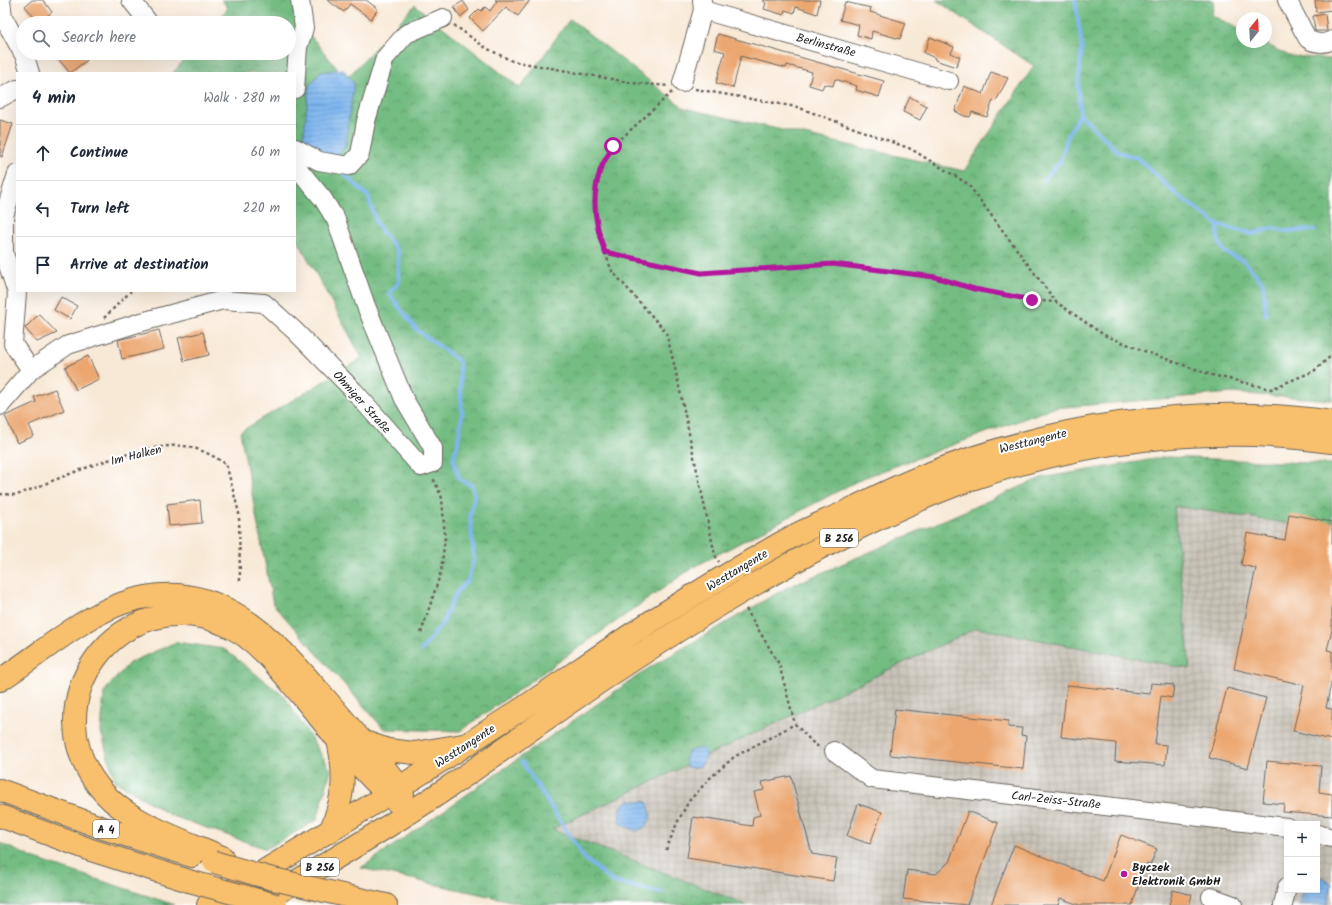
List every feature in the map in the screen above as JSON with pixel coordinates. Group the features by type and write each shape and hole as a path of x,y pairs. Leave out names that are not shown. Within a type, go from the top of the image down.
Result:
{"main road":[{"name":"Westtangente","path":"208,905 330,832 469,744 658,617 791,538 923,476 971,458 1020,443 1120,423 1171,418 1222,416 1274,417 1332,422"},
{"name":"Westtangente","path":"250,901 409,812 446,789 626,664 715,607 800,558 884,515 930,495 976,477 1024,463 1073,451 1122,443 1171,438 1221,436 1271,437 1332,442"},
{"path":"0,680 72,630 98,615 124,603 158,596 176,595 201,599 227,608 249,621 271,638 288,655 364,742 394,792 409,812"},
{"path":"218,860 140,820 104,794 91,777 82,758 76,738 74,716 77,695 84,675 95,657 110,641 127,629 147,620 167,615 189,615 203,617 230,626 248,638 262,652 338,740 394,792"},
{"path":"330,832 339,810 343,787 343,763 338,740"},
{"path":"364,742 388,750 414,753 469,744"},
{"name":"A 4","path":"0,790 100,827 218,860 270,878 386,905"},
{"name":"A 4","path":"0,816 91,850 250,901 276,905"},
{"path":"250,901 266,905"}],"street":[{"path":"1,0 3,17 16,41"},
{"path":"131,0 144,16"},
{"path":"300,0 304,28"},
{"path":"296,75 298,47 304,28 308,0"},
{"path":"1287,0 1308,38 1318,43 1329,42 1332,40"},
{"path":"680,84 702,5"},
{"name":"Berlinstraße","path":"702,5 949,81"},
{"path":"296,149 319,161 349,166 360,154 366,121 385,58 406,34 444,18"},
{"path":"26,60 30,72"},
{"path":"0,98 16,90"},
{"path":"296,166 323,199 336,220 366,306 404,399 433,448 433,463 427,465"},
{"path":"16,177 2,219 4,253 16,290"},
{"path":"17,292 13,344 30,370"},
{"name":"Ohmiger Straße","path":"0,406 30,370 68,345 138,323 223,300 264,303 295,331 354,391 421,467 427,465"},
{"name":"Carl-Zeiss-Straße","path":"834,751 872,779 1284,827"},
{"path":"1320,835 1332,838"},
{"path":"1283,905 1286,893"},
{"path":"1211,897 1233,905"}],"path":[{"path":"444,18 486,48 512,61 634,83 680,84 797,107 911,149 968,184 1056,302 1104,335 1152,354 1212,375 1271,389 1314,371 1332,355"},
{"path":"680,84 613,146 600,170 594,204 599,238 612,271 666,332 715,555 722,568"},
{"path":"605,252 701,273 833,264 935,277 974,289 1032,300 1056,302"},
{"name":"Im Halken","path":"0,494 17,494 120,457 156,447 190,447 213,455 226,464 239,513 240,582"},
{"path":"421,633 441,572 445,537 442,498 427,465"},
{"path":"743,603 779,664 795,724 815,745 834,751"},
{"path":"666,850 677,823 689,801 710,778 734,757 795,724"}],"shaded area":[{"path":"1174,506 1332,530 1332,905 747,905 551,829 977,628 1189,669"}],"green space":[{"path":"221,0 298,0 304,28 346,79 415,5 520,88 570,19 684,108 964,171 1034,66 936,0 1214,0 1212,15 1236,28 1236,48 1272,47 1289,56 1332,59 1332,400 1231,393 1053,408 863,478 692,568 460,731 384,729 273,604 240,432 362,358 296,237 296,72 174,72 184,60 296,60 296,16 222,16 228,8"},
{"path":"1167,457 1332,464 1332,530 1174,506 1190,669 977,628 552,829 747,905 529,905 361,868 649,668 784,589 1041,478"},
{"path":"176,642 224,649 285,697 331,770 317,820 266,849 170,815 115,781 101,732 104,692 129,663"},
{"path":"0,843 35,859 175,905 0,905"}],"water":[{"path":"343,69 354,83 345,147 335,158 310,148 303,141 309,86 320,72"},
{"path":"701,748 706,753 703,763 695,768 687,767 685,761 686,753"},
{"path":"629,800 647,802 650,811 650,820 648,823 636,831 621,824 620,820 620,810"},
{"path":"1320,877 1324,878 1332,884 1327,905 1299,905 1303,893 1320,893"}],"building":[{"path":"32,0 43,0 52,12 47,16 33,16 25,6"},
{"path":"327,0 366,0 378,9 371,19 350,4 344,12"},
{"path":"495,0 530,0 518,16 506,7 483,31 470,18 479,9 481,11 485,7 490,11 497,1"},
{"path":"762,0 820,0 817,14 796,7 794,13 785,10 784,15 764,9 766,3"},
{"path":"1315,0 1332,0 1332,10 1316,12"},
{"path":"463,1 469,10 460,17 454,7"},
{"path":"845,2 871,8 870,12 906,23 900,39 872,31 871,39 857,35 859,25 840,20"},
{"path":"1325,14 1327,31 1315,31 1313,16"},
{"path":"718,34 884,81 879,97 856,90 857,86 835,79 833,86 824,84 822,89 809,85 812,72 787,65 786,68 741,56 733,88 716,83 725,52 714,49"},
{"path":"930,37 954,47 951,53 960,57 956,67 935,60 935,58 924,53"},
{"path":"59,60 87,60 71,72 69,72"},
{"path":"991,72 1008,78 996,101 993,100 987,117 972,112 970,117 964,116 955,111 964,86 983,94"},
{"path":"910,97 927,106 920,120 903,112"},
{"path":"0,120 13,124 2,157 0,156"},
{"path":"61,297 77,306 70,319 54,310"},
{"path":"39,314 57,333 37,342 25,328"},
{"path":"159,330 164,349 122,359 118,340"},
{"path":"203,332 209,355 184,361 178,338"},
{"path":"88,356 99,379 76,390 65,367"},
{"path":"55,389 64,410 29,425 34,436 17,443 5,416 36,402 34,397"},
{"path":"200,500 202,523 169,526 167,504"},
{"path":"1289,514 1332,522 1332,630 1327,650 1332,651 1332,679 1326,708 1332,709 1332,740 1293,731 1304,685 1234,669 1256,568 1241,565 1247,533 1285,540"},
{"path":"1151,683 1174,685 1172,698 1161,696 1155,744 1167,745 1165,765 1115,761 1116,743 1061,737 1067,685 1150,694"},
{"path":"1227,688 1266,698 1248,768 1209,758"},
{"path":"895,709 1009,721 1008,727 1022,728 1021,735 1026,736 1023,769 890,755"},
{"path":"1267,761 1321,766 1319,792 1332,794 1332,816 1283,812 1284,804 1263,802"},
{"path":"791,776 812,854 837,858 833,881 687,858 693,817 752,826 753,817 760,815 754,792 764,790 762,782"},
{"path":"858,804 882,812 870,844 847,836"},
{"path":"968,811 998,823 967,905 903,899 907,870 936,874 949,862"},
{"path":"1121,835 1157,849 1150,865 1146,864 1132,905 1079,905 1060,898 1058,905 991,905 1014,845 1103,881"},
{"path":"1173,890 1192,895 1189,905 1169,905"}],"waterway":[{"path":"1075,0 1082,47 1078,86 1080,114 1118,152 1138,158 1177,195 1218,225 1253,234 1272,228 1288,231 1315,230"},
{"path":"1044,180 1060,162 1068,135 1080,114"},
{"path":"345,175 368,196 377,225 398,252 399,282 389,294 417,330 459,361 462,414 457,447 453,458 459,479 471,485 475,495 470,514 474,558 468,580 456,593 443,622 421,651"},
{"path":"1218,225 1218,239 1224,252 1244,261 1263,283 1266,315"},
{"path":"522,762 584,858 613,882 662,893"}],"place":[{"name":"Byczek Elektronik GmbH","path":"1124,874"}],"route":[{"path":"613,146 600,170 594,204 599,238 605,252 674,269 701,273 833,264 935,277 974,289 1032,300"}]}
